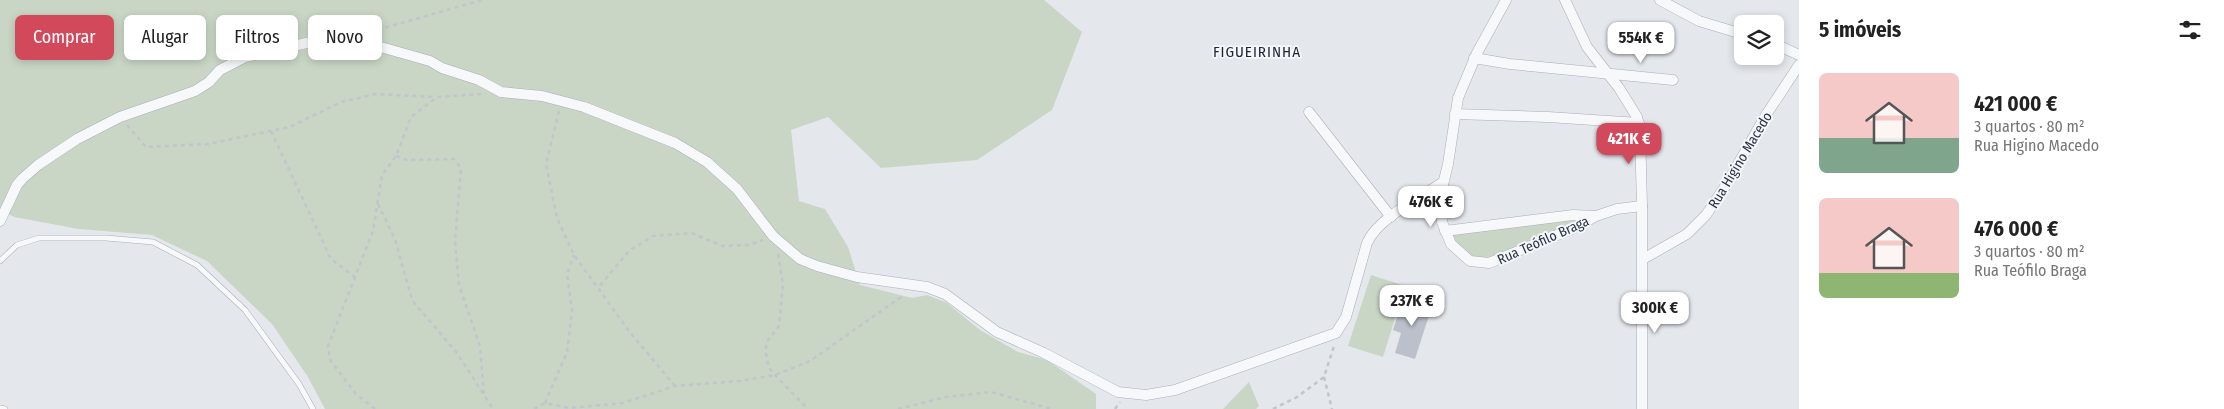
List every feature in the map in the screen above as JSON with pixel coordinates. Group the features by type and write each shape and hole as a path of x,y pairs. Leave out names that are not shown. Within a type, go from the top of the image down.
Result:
{"street":[{"name":"Rua Teófilo Braga","path":"1506,0 1474,58 1458,98 1454,114 1440,210 1445,231 1451,244 1464,258 1483,264 1494,262 1577,227 1596,216 1617,209 1642,206"},
{"path":"1565,0 1587,47 1619,88 1639,123 1642,141 1642,409"},
{"path":"1660,0 1699,21 1734,32"},
{"path":"0,221 17,185 38,165 77,139 120,117 195,90 209,82 220,70 245,57 311,42 342,39 363,42 430,61 442,68 479,80 502,92 542,96 584,107 676,143 707,162 737,189 777,240 800,259 836,272 877,281 917,286 945,294 997,332 1051,356 1100,384 1118,392 1137,395 1157,394 1189,386 1336,333 1346,317 1370,237 1377,227 1443,182"},
{"path":"1784,48 1799,55"},
{"path":"1474,58 1510,64 1673,80"},
{"name":"Rua Higino Macedo","path":"1642,259 1687,234 1706,216 1728,182 1766,115 1799,65"},
{"path":"1310,112 1391,217"},
{"path":"1454,114 1557,117 1639,123"},
{"name":"Rua Teófilo Braga","path":"1445,231 1572,215 1596,216"}],"lane":[{"path":"0,261 17,245 39,238 106,238 153,242 197,265 245,310 300,384 313,409"},
{"path":"0,408 5,409"}],"path":[{"path":"382,28 482,0"},
{"path":"120,117 146,147 208,144 290,127 341,102 376,94 437,97 502,92"},
{"path":"375,409 356,394 330,360 328,346 373,231 382,175 396,156 412,117 437,97"},
{"path":"561,101 546,164 556,218 574,255 628,330 675,386"},
{"path":"271,131 331,259 355,277"},
{"path":"396,156 407,160 454,158 461,168 455,240 459,284 480,346 484,396"},
{"path":"378,202 395,239 412,300 456,353 493,409"},
{"path":"598,288 629,251 652,236 692,233 722,246 750,246 777,240 777,256 783,284 778,326 766,343 769,368 808,409"},
{"path":"546,403 567,352 572,311 567,274 574,255"},
{"path":"534,409 546,403 569,408 623,404 675,386 739,381 775,375 810,361 917,286"},
{"path":"1332,409 1324,377 1334,349 1336,333"},
{"path":"1273,409 1297,397 1324,377"},
{"path":"898,409 946,397 991,392 1052,409"}],"green space":[{"path":"0,0 1044,0 1082,32 1052,110 977,160 881,168 828,117 791,130 799,201 825,209 848,247 860,285 912,298 927,295 947,303 980,330 1018,352 1047,360 1096,394 1096,409 325,409 308,377 272,324 207,261 152,235 79,229 14,217 0,210"},
{"path":"1596,216 1476,263 1445,231"},
{"path":"1371,275 1405,286 1383,357 1348,346"},
{"path":"1249,382 1259,406 1256,409 1223,409"}],"building":[{"path":"1413,295 1433,303 1415,359 1395,353 1401,333 1393,330 1399,311 1407,313"}],"district":[{"name":"FIGUEIRINHA","path":"1257,52"}]}
